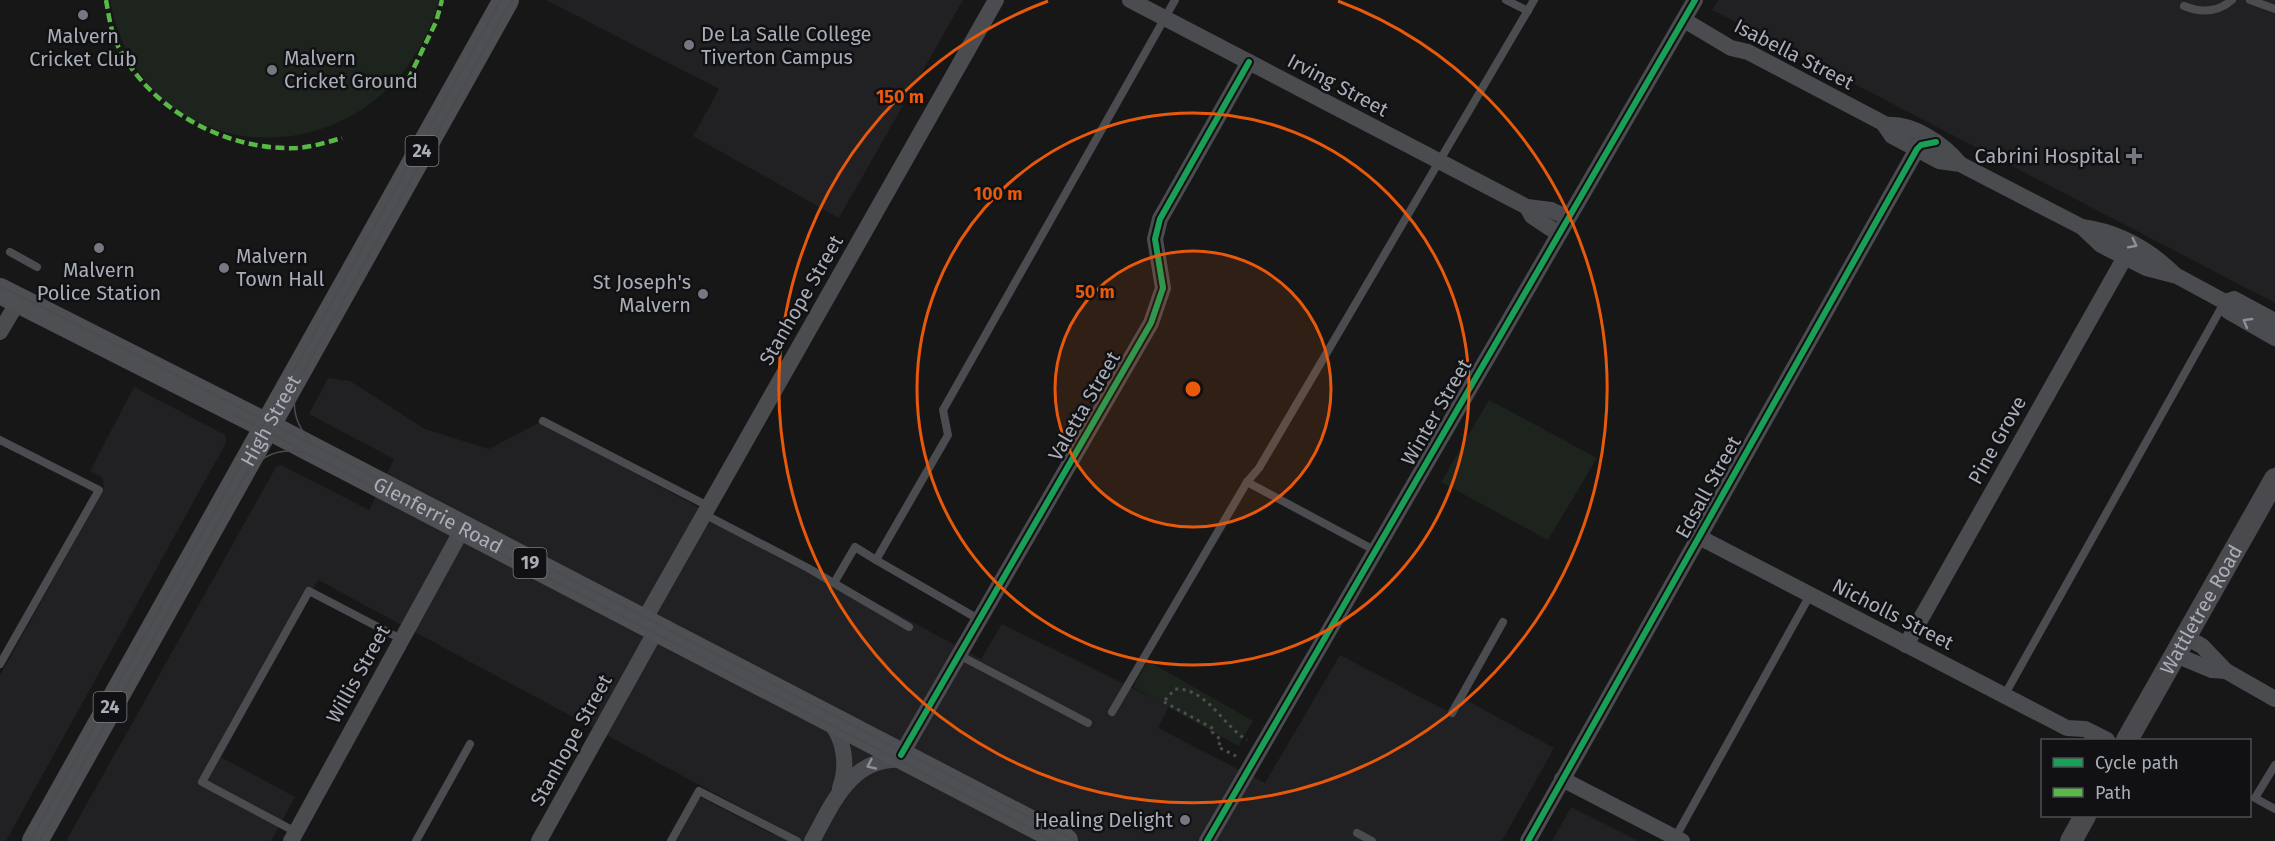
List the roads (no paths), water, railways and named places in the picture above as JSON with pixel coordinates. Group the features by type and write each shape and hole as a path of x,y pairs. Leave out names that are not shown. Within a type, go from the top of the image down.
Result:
{"main road":[{"name":"High Street","path":"35,841 506,0"},
{"name":"Glenferrie Road","path":"9,296 267,426 1065,841"},
{"name":"Wattletree Road","path":"2128,739 2275,479"},
{"path":"2071,841 2084,817"}],"street":[{"name":"Stanhope Street","path":"539,841 650,626 706,510 996,0"},
{"name":"Irving Street","path":"1130,0 1527,207 1551,210 1569,218"},
{"name":"Winter Street","path":"1207,841 1695,0"},
{"name":"Isabella Street","path":"1684,20 1731,48 1748,52 1885,125 1892,136 1917,150 1939,161 1960,164 2082,227 2101,245 2146,268 2176,276 2225,302 2228,311 2275,338"},
{"name":"Valetta Street","path":"909,760 959,655 1151,323 1163,288 1155,239 1160,219 1249,62"},
{"name":"Isabella Street","path":"1885,125 1899,124 1948,148 1960,164"},
{"path":"1917,150 1921,145 1936,142"},
{"name":"Edsall Street","path":"1528,841 1917,150"},
{"name":"Irving Street","path":"1527,207 1532,216 1559,234"},
{"name":"Isabella Street","path":"2082,227 2107,230 2156,255 2176,276"},
{"name":"Pine Grove","path":"1906,645 2125,257"},
{"path":"0,332 9,296"},
{"name":"Isabella Street","path":"2225,302 2234,299 2275,321"},
{"name":"Willis Street","path":"293,837 463,528"},
{"name":"Nicholls Street","path":"1699,537 2004,696 2072,734 2085,729 2103,739"},
{"path":"2181,646 2202,646 2226,671 2275,699"},
{"path":"822,714 835,728 843,748 843,777 836,798"},
{"path":"812,841 849,779 874,763 909,760"},
{"path":"1562,778 1671,838"}],"lane":[{"path":"876,560 948,435 943,410 1175,0"},
{"path":"1506,0 1528,11"},
{"path":"1112,712 1247,482 1265,458 1534,0"},
{"path":"2184,6 2205,11 2223,8 2233,0"},
{"path":"2250,0 2275,9"},
{"path":"9,252 37,267"},
{"path":"2004,696 2225,302"},
{"path":"543,420 706,510 909,627"},
{"path":"0,440 99,490 0,664"},
{"path":"1247,482 1374,550"},
{"path":"834,583 855,547 981,620"},
{"path":"293,837 202,782 309,591 401,639"},
{"path":"1671,838 1810,594"},
{"path":"1452,712 1503,622"},
{"path":"959,655 1088,723"},
{"path":"416,841 470,744"},
{"path":"2275,765 2255,798 2275,809"},
{"path":"671,841 699,790 796,841"},
{"path":"1357,833 1372,841"}],"tram line":[{"path":"30,841 501,0"},
{"path":"311,441 300,427 295,412 295,395 300,378 512,0"},
{"path":"0,286 273,424 1076,841"},
{"path":"40,841 305,368"},
{"path":"233,414 300,449"},
{"path":"241,483 262,459 270,455 289,451 311,455 1055,841"},
{"path":"2123,739 2275,468"},
{"path":"2134,739 2275,488"},
{"path":"2066,841 2079,817"}],"place":[{"name":"Malvern Cricket Club","path":"83,15"},
{"name":"De La Salle College Tiverton Campus","path":"689,45"},
{"name":"Malvern Cricket Ground","path":"272,70"},
{"name":"Cabrini Hospital","path":"2134,156"},
{"name":"Malvern Police Station","path":"99,248"},
{"name":"Malvern Town Hall","path":"224,268"},
{"name":"St Joseph's Malvern","path":"703,294"},
{"name":"Healing Delight","path":"1185,820"}]}
